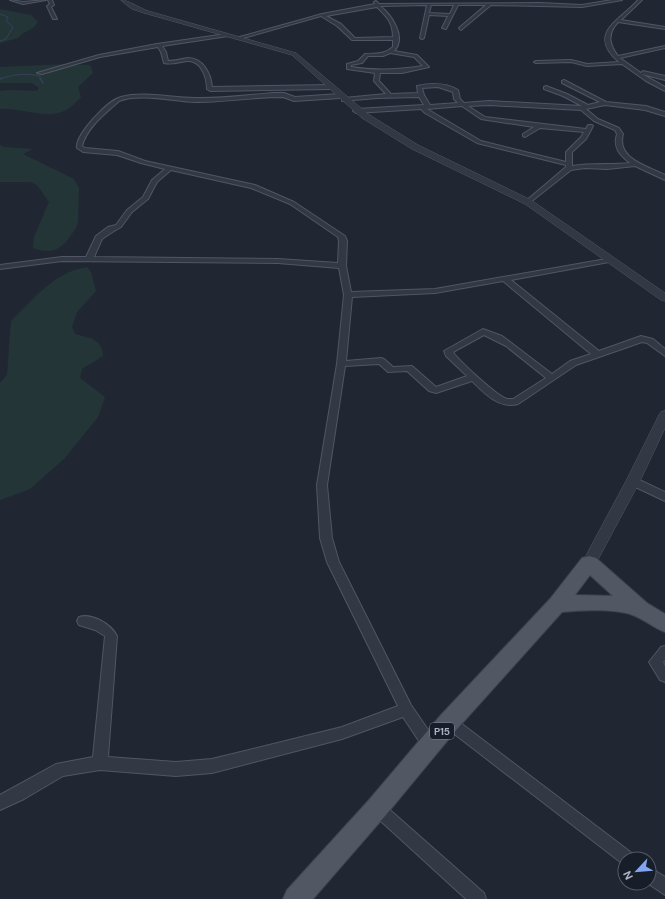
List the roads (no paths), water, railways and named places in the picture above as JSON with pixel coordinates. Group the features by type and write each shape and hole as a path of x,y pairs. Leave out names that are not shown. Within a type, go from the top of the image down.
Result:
{"main road":[{"name":"P15","path":"296,899 377,808 449,722 557,605 589,563"},
{"path":"589,563 640,609 665,624"},
{"path":"557,605 590,601 607,602 640,609"}],"street":[{"path":"12,0 23,3 44,0"},
{"path":"50,0 52,5 49,6 55,18"},
{"path":"124,0 134,8 146,12 294,54 356,111 415,147 528,202 665,298"},
{"path":"375,0 377,5 388,14 396,31 395,47 383,55 367,55 360,62 348,64 349,68 378,72 402,71 427,67 415,56 393,53 391,51"},
{"path":"238,38 322,15 377,5 395,4 430,6 477,2 489,5 582,6 620,0"},
{"path":"640,0 609,30 607,36 611,50 622,63 665,89"},
{"path":"444,28 457,4"},
{"path":"461,29 489,5"},
{"path":"422,38 430,6"},
{"path":"428,14 451,15"},
{"path":"322,15 339,25 354,39 391,39 396,37"},
{"path":"618,21 665,28"},
{"path":"40,73 97,58 99,56 156,45 226,35"},
{"path":"156,45 161,47 167,63 192,60 205,69 210,81 210,89 213,89 211,99"},
{"path":"618,57 665,47"},
{"path":"536,62 571,61 587,65 622,63"},
{"path":"635,72 658,71"},
{"path":"378,72 376,78 377,81 390,96"},
{"path":"635,72 665,78"},
{"path":"564,82 606,103 646,108 665,114"},
{"path":"427,105 421,95 419,87 430,86 449,88 456,92 457,99 462,104 483,118 587,131"},
{"path":"210,89 330,87"},
{"path":"546,88 565,95 588,107"},
{"path":"421,95 294,99 284,95 211,99 178,99 152,96 127,98 117,100 92,124 79,147 83,150 118,153 130,158 170,168 253,186 292,203 341,236 343,241 342,266 348,295 341,364 322,485 326,538 334,562 406,709 430,746"},
{"path":"356,111 427,105 502,103 582,108 606,103"},
{"path":"427,105 424,109 426,112 479,142 568,166 607,167 635,164"},
{"path":"582,108 596,120 617,129 620,134 618,143 621,151 635,164 665,178"},
{"path":"528,202 568,166 569,152 584,138 587,131 596,120"},
{"path":"525,135 539,126"},
{"path":"89,259 99,238 119,226 129,211 146,198 154,181 170,168"},
{"path":"0,267 62,259 278,261 342,266"},
{"path":"348,295 426,292 609,260"},
{"path":"504,278 597,354"},
{"path":"552,378 503,340 484,332 448,351 449,354 474,377 503,401 510,402 516,402 552,378 573,363 641,339 650,341 665,353"},
{"path":"341,364 377,361 384,363 391,370 409,368 432,389 436,390 474,377"},
{"path":"589,563 634,481 664,418"},
{"path":"634,481 665,497"},
{"path":"83,621 105,628 111,636 100,763"},
{"path":"665,651 655,662 665,676"},
{"path":"0,803 19,794 60,770 100,763 176,769 212,766 342,733 386,718 406,709"},
{"path":"449,722 618,851"},
{"path":"377,808 478,899"}],"waterway":[{"path":"0,14 8,17 6,21 13,27 6,39 0,41"},
{"path":"2,78 0,79 25,74 40,76 40,78"},
{"path":"40,78 43,83"}]}
